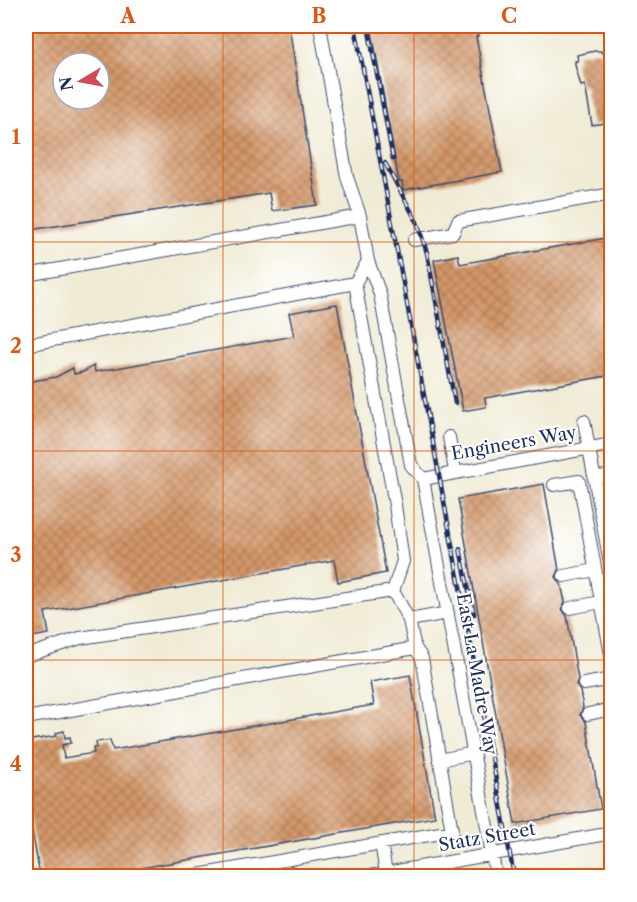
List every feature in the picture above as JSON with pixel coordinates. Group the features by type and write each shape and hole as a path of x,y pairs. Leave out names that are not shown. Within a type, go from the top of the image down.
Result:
{"street":[{"name":"East La Madre Way","path":"320,26 347,177 360,216 368,261 380,294 411,465 423,478 496,876"},
{"path":"414,240 453,233 458,221 612,194"},
{"path":"26,274 360,216"},
{"path":"192,876 452,831 422,658 415,648 409,620 393,591 404,561 355,283 368,261"},
{"path":"26,345 355,283"},
{"path":"584,421 612,573"},
{"path":"449,437 455,471"},
{"name":"Engineers Way","path":"423,478 612,444"},
{"path":"594,478 612,475"},
{"path":"554,485 579,481 612,660"},
{"path":"564,576 595,570"},
{"path":"26,656 80,638 393,591"},
{"path":"570,608 601,602"},
{"path":"409,620 448,613"},
{"path":"26,718 415,648"},
{"path":"584,684 612,679"},
{"path":"588,714 612,709"},
{"path":"439,760 474,753"},
{"name":"Statz Street","path":"369,876 434,871 492,854 612,833"},
{"path":"381,843 386,873"},
{"path":"586,876 612,872"}],"building":[{"path":"26,26 289,26 317,205 272,211 269,193 30,230 33,253 26,254"},
{"path":"371,26 476,26 478,36 476,37 502,172 403,190 402,182 399,182"},
{"path":"595,51 602,53 612,51 612,122 592,125 585,85 581,86 575,61 578,61 577,55"},
{"path":"612,237 612,375 485,398 486,407 463,411 434,260 458,255 460,264"},
{"path":"337,304 386,573 338,582 334,560 45,612 49,634 26,638 26,382 56,377 73,368 74,374 94,366 95,372 294,336 289,313"},
{"path":"544,484 559,570 556,577 561,584 565,602 562,609 567,616 578,679 576,685 580,691 583,707 580,715 586,722 601,809 515,824 458,499"},
{"path":"410,675 435,817 95,876 40,876 26,796 26,741 57,736 56,733 64,731 65,738 70,737 71,743 62,745 64,758 94,753 93,748 97,747 96,742 110,740 113,750 374,705 370,682"}],"railway":[{"path":"355,26 514,876"},
{"path":"368,26 393,159"},
{"path":"385,163 417,222 427,253 455,403"},
{"path":"460,549 474,614"}]}
